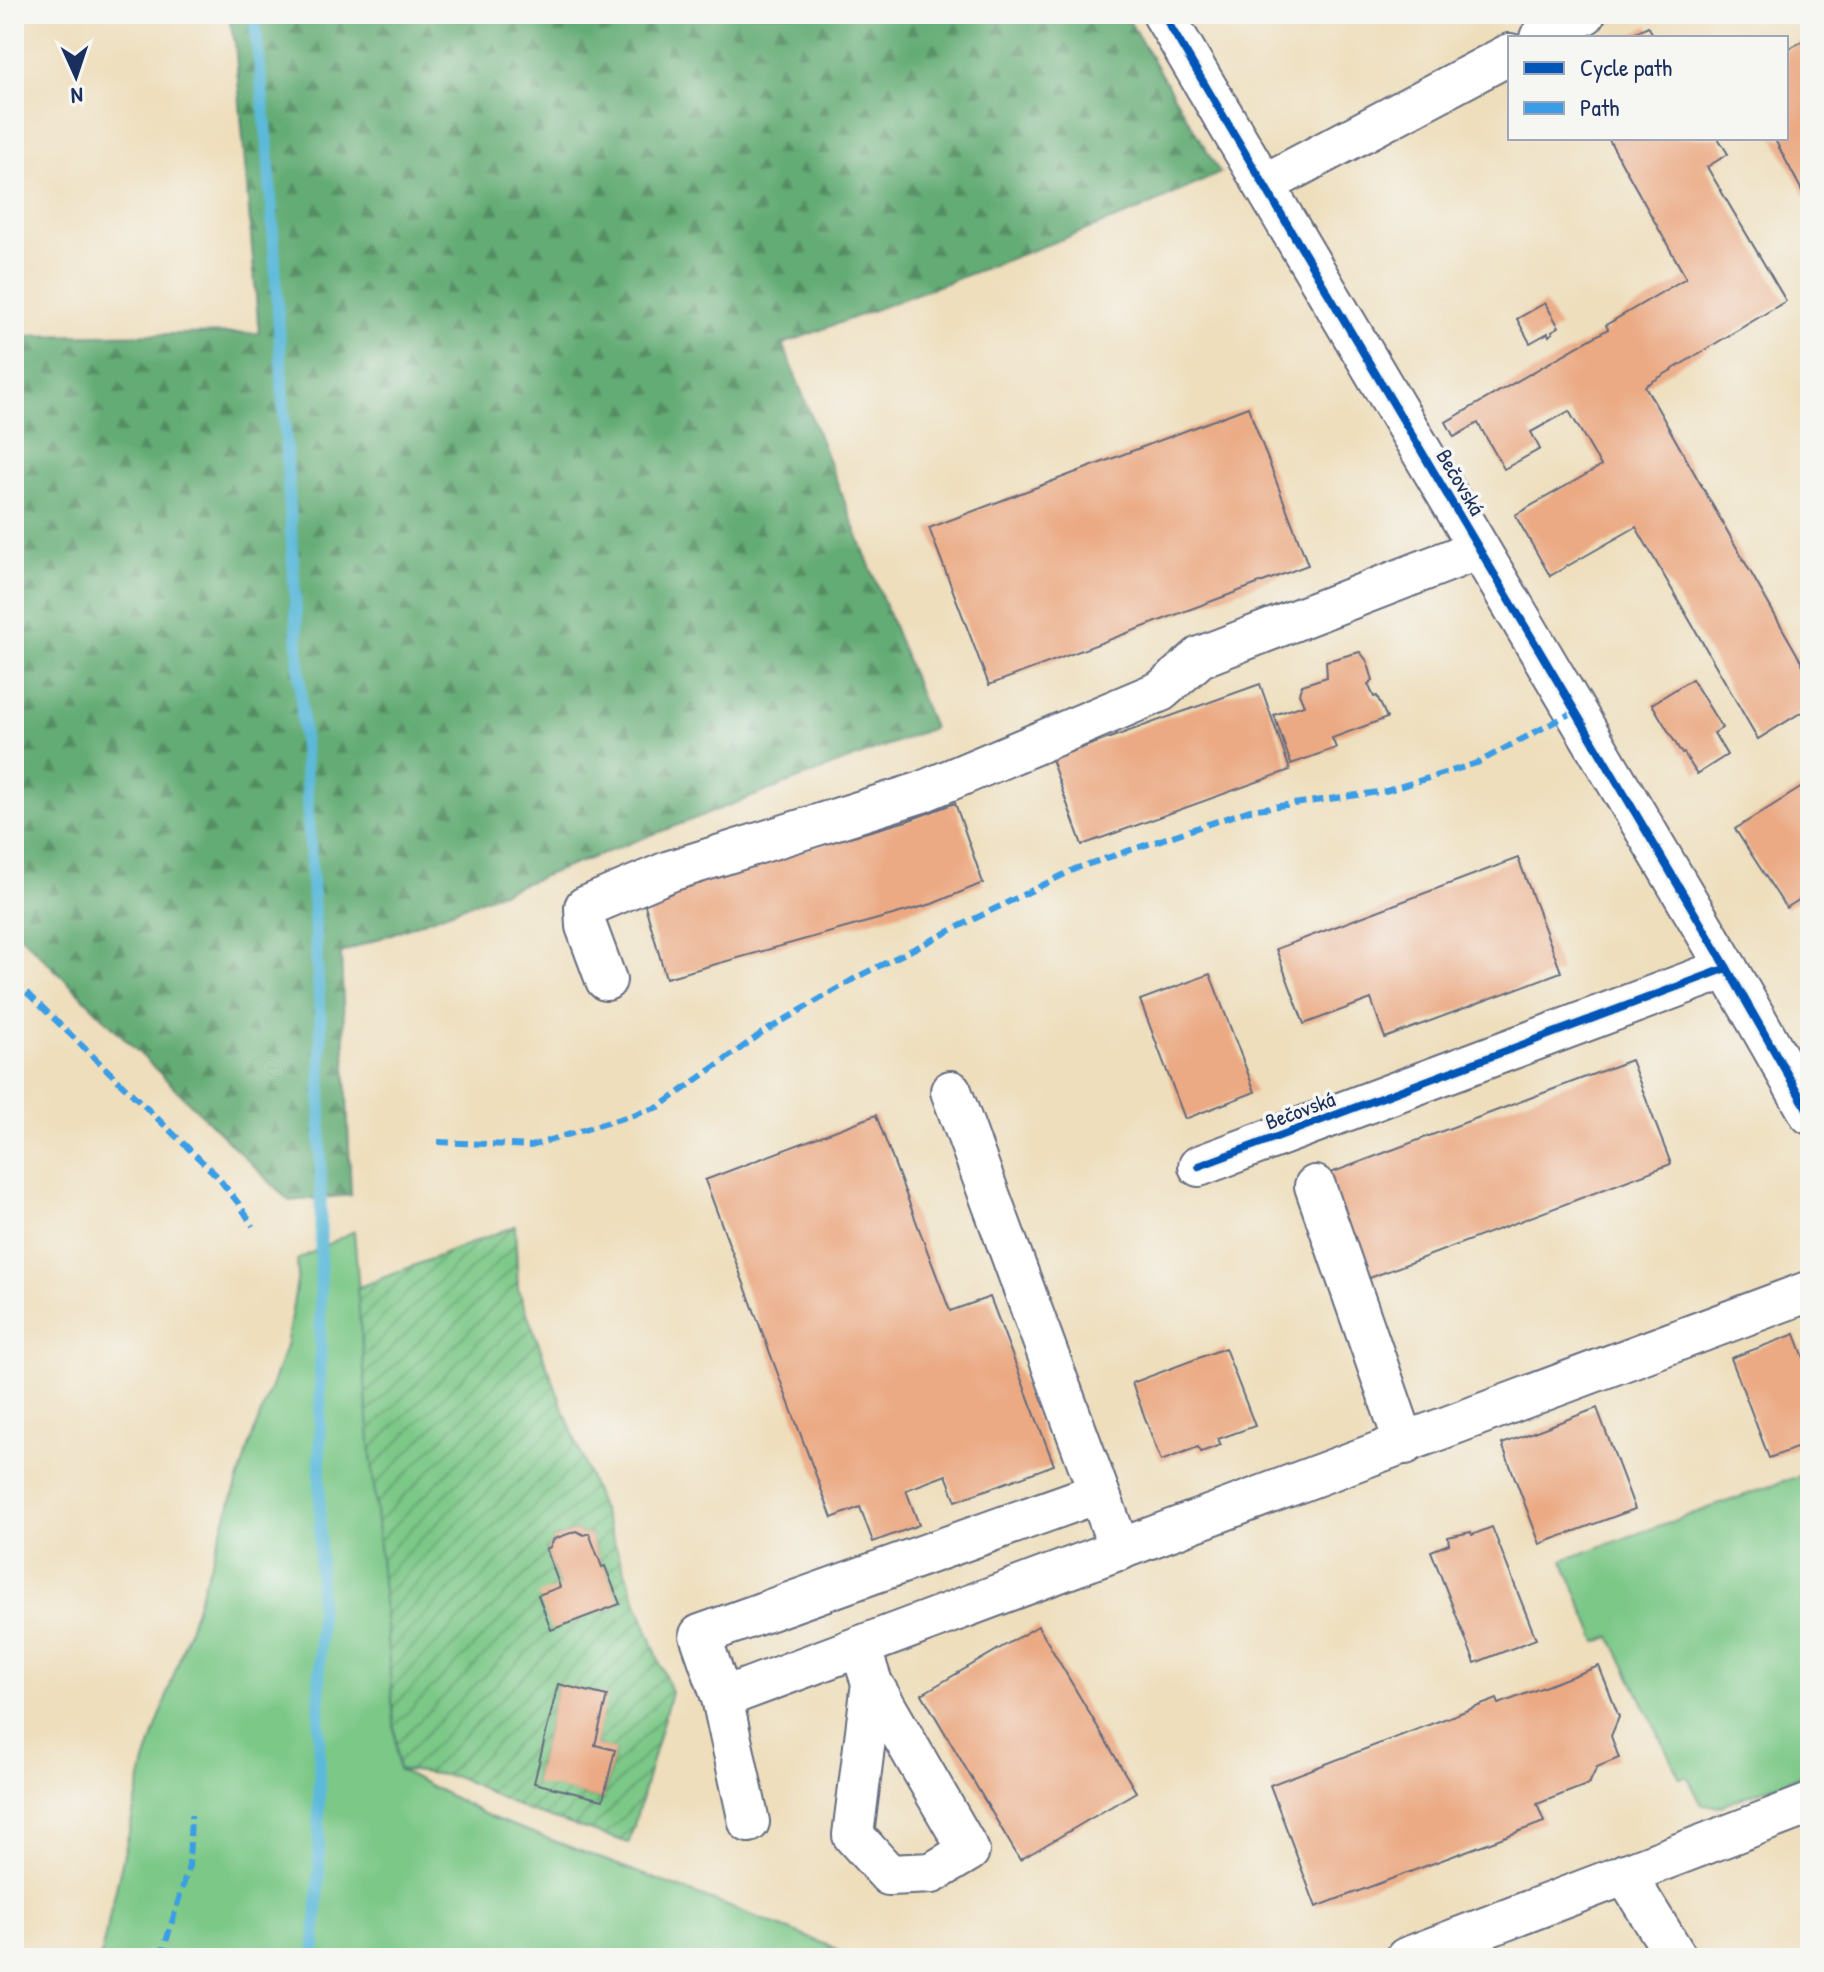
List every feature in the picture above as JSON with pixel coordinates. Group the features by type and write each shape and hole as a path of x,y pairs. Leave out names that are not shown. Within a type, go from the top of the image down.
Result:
{"street":[{"name":"Bečovská","path":"1163,14 1727,968 1810,1114"},
{"path":"1544,36 1585,14"},
{"path":"1265,184 1508,55"},
{"path":"606,980 586,926 585,907 670,871 919,793 1161,691 1200,657 1479,549"},
{"name":"Bečovská","path":"1199,1166 1727,968"},
{"path":"951,1091 1120,1550"},
{"path":"1315,1186 1405,1444"},
{"path":"722,1698 866,1665 1120,1550 1810,1291"},
{"path":"749,1822 722,1698 700,1635 1098,1493"},
{"path":"1406,1958 1810,1804"},
{"path":"1625,1874 1677,1958"}],"green space":[{"path":"228,14 1125,14 1220,173 1137,211 783,344 933,728 341,953 351,1195 289,1201 14,929 14,336 259,333 235,43"},
{"path":"515,1226 518,1289 671,1692 629,1843 526,1810 458,1777 398,1769 357,1288","holes":["576,1531 584,1535 589,1533 619,1604 551,1629 560,1587 546,1549 554,1539","558,1685 606,1696 595,1745 615,1751 603,1800 534,1782"]},
{"path":"354,1231 398,1769 490,1817 827,1945 839,1951 837,1958 100,1958 145,1762 252,1438 286,1346 298,1275 297,1260"},
{"path":"1810,1472 1810,1772 1721,1806 1702,1805 1687,1776 1680,1778 1611,1637 1597,1642 1563,1560"}],"building":[{"path":"1648,26 1654,36 1628,36"},
{"path":"1810,37 1810,206 1775,140 1788,140 1788,49"},
{"path":"1609,140 1719,140 1728,154 1707,167 1786,301 1645,386 1810,677 1810,707 1758,739 1636,527 1550,576 1515,515 1601,466 1569,411 1531,432 1540,449 1504,469 1478,423 1454,437 1446,422 1608,329 1606,325 1686,278"},
{"path":"1545,303 1559,327 1549,336 1548,333 1530,343 1517,319"},
{"path":"1248,407 1308,565 989,685 929,528"},
{"path":"1360,652 1367,661 1373,680 1368,684 1387,718 1332,738 1336,748 1291,764 1274,715 1304,705 1299,693 1302,685 1327,677 1326,661"},
{"path":"1692,679 1722,728 1714,733 1727,755 1697,774 1652,704"},
{"path":"1260,684 1290,770 1082,845 1051,759"},
{"path":"1810,782 1810,893 1786,908 1735,829"},
{"path":"955,803 983,883 932,904 666,978 642,895 907,821"},
{"path":"1518,858 1561,972 1385,1038 1371,999 1304,1024 1276,949"},
{"path":"1210,974 1255,1092 1185,1119 1140,1000"},
{"path":"1631,1060 1671,1164 1367,1279 1328,1174"},
{"path":"876,1115 950,1311 990,1297 1054,1465 956,1501 946,1475 906,1490 919,1525 873,1542 860,1507 832,1518 705,1180"},
{"path":"1795,1334 1810,1374 1810,1443 1769,1458 1731,1358"},
{"path":"1225,1348 1255,1426 1218,1439 1221,1445 1201,1452 1198,1447 1161,1461 1132,1383"},
{"path":"1597,1408 1635,1509 1540,1544 1502,1444"},
{"path":"1492,1527 1536,1639 1475,1663 1431,1551 1449,1544 1448,1537 1471,1532 1472,1535"},
{"path":"576,1531 584,1535 589,1533 620,1604 551,1630 538,1595 560,1587 546,1549 554,1539"},
{"path":"1038,1626 1136,1792 1020,1860 922,1694"},
{"path":"1599,1666 1619,1717 1611,1736 1619,1758 1597,1767 1589,1784 1537,1804 1544,1822 1316,1907 1270,1785 1497,1699 1499,1704"},
{"path":"558,1684 607,1696 595,1745 615,1750 603,1800 534,1783"}],"waterway":[{"path":"254,14 268,146 321,1031 319,1878 314,1958"}],"marked path":[{"path":"438,1142 531,1146 659,1107 762,1033 859,976 1077,868 1250,810 1386,791 1477,763 1575,711"},
{"path":"14,980 216,1175 253,1226"},
{"path":"161,1958 189,1866 191,1815"}],"cycle path":[{"path":"1163,14 1727,968 1810,1114"},
{"path":"1199,1166 1727,968"}]}
